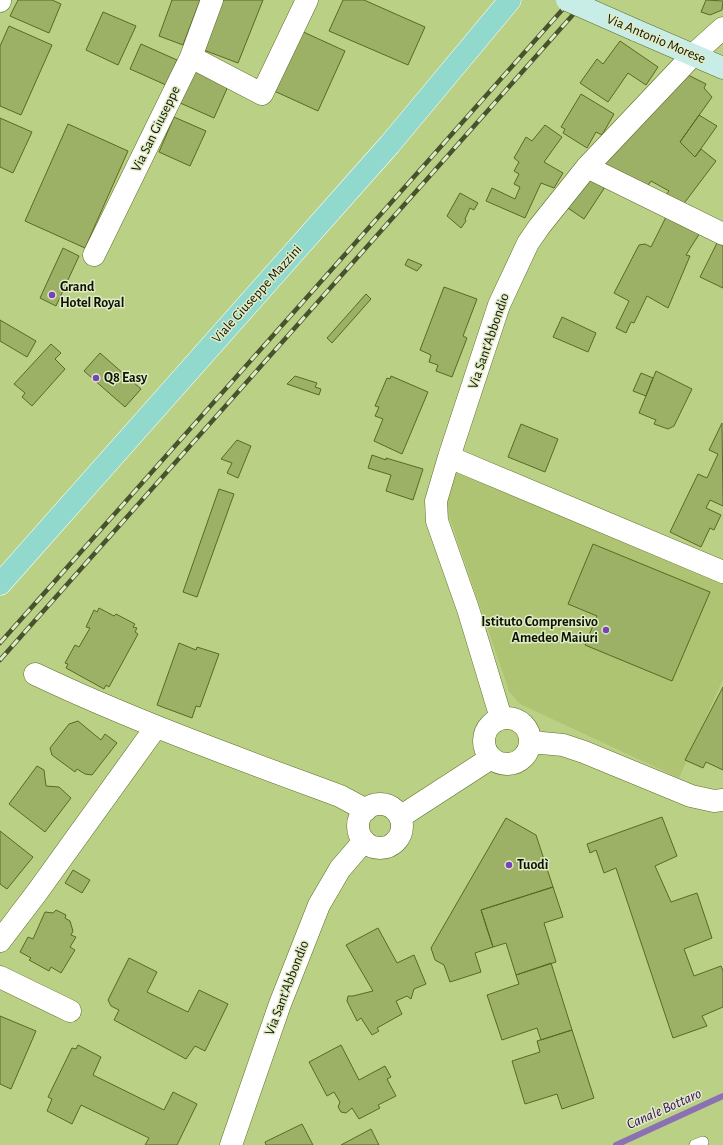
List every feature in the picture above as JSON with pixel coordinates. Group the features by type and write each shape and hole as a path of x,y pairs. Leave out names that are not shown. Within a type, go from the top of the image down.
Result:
{"main road":[{"name":"Viale Giuseppe Mazzini","path":"0,584 390,144 510,0"}],"street":[{"name":"Via San Giuseppe","path":"94,255 191,57 212,0"},
{"path":"191,57 262,94 307,0"},
{"name":"Via Antonio Morese","path":"567,0 723,68"},
{"name":"Via Sant'Abbondio","path":"501,718 468,609 437,520 436,501 449,457 500,305 528,243 587,167 693,54 723,28"},
{"path":"587,167 723,234"},
{"path":"449,457 723,572"},
{"path":"35,674 156,727 340,796 366,810"},
{"path":"501,718 509,718 516,719 522,723 530,734 531,742 525,756 519,761 512,764 504,764 491,758 484,746 484,738 486,731 490,726 501,718"},
{"path":"0,941 38,892 156,727"},
{"path":"531,742 563,745 584,752 691,796 714,801 723,800"},
{"path":"400,817 491,758"},
{"path":"378,804 385,805 396,812 400,817 402,825 401,832 398,839 392,844 378,848 371,846 360,836 358,829 361,815 366,810 378,804"},
{"name":"Via Sant'Abbondio","path":"231,1145 280,1004 319,905 340,869 364,841"},
{"path":"0,977 70,1011"}],"shaded area":[{"name":"Istituto Comprensivo Amedeo Maiuri","path":"456,473 723,581 723,679 679,778 520,704 509,691 446,507"}],"building":[{"path":"18,0 52,0 61,4 49,33 10,16"},
{"path":"172,0 200,0 183,45 159,36"},
{"path":"220,0 263,0 238,63 201,49"},
{"path":"343,0 364,0 425,27 408,65 329,31"},
{"path":"706,0 723,1 722,10 710,15 701,12"},
{"path":"103,12 136,26 118,65 86,50"},
{"path":"9,26 52,45 21,115 0,106 0,46"},
{"path":"299,30 345,51 318,111 272,90"},
{"path":"620,41 658,67 646,85 628,73 608,102 580,83 597,59 603,64"},
{"path":"141,44 177,60 166,85 130,69"},
{"path":"193,68 229,84 214,118 178,102"},
{"path":"688,75 706,84 704,88 712,97 680,142 695,157 701,149 716,161 682,206 665,196 669,191 651,181 646,188 599,164"},
{"path":"581,94 614,114 602,135 596,132 587,148 563,133 565,129 561,127"},
{"path":"699,115 717,126 695,157 680,142"},
{"path":"174,117 206,131 190,166 159,152"},
{"path":"0,118 32,132 13,173 0,167"},
{"path":"68,124 128,151 85,248 25,221"},
{"path":"545,125 562,137 544,162 563,173 554,188 541,183 525,218 486,201 492,188 515,199 520,187 514,184 519,174 514,171 519,162 514,158 526,137 532,141"},
{"path":"589,170 605,187 584,219 562,204"},
{"path":"460,193 478,203 474,210 470,208 465,219 466,221 461,228 447,216"},
{"path":"669,211 703,228 686,255 690,256 668,308 647,296 634,323 631,322 626,333 616,328 629,301 614,293 639,245 645,244 651,247"},
{"path":"720,237 723,239 723,288 700,277"},
{"path":"63,248 79,256 56,306 40,298"},
{"path":"408,259 422,265 417,271 405,265"},
{"path":"444,287 477,299 463,336 467,338 452,377 436,371 438,365 429,362 431,355 420,350"},
{"path":"366,294 371,299 332,343 327,338"},
{"path":"562,317 596,333 588,352 553,337"},
{"path":"0,320 36,341 27,357 0,341"},
{"path":"51,344 61,353 55,359 65,369 32,406 22,397 25,393 14,384"},
{"path":"100,353 141,389 125,407 84,371"},
{"path":"656,371 692,389 674,426 668,429 654,424 656,420 639,413"},
{"path":"641,373 653,378 646,396 633,391"},
{"path":"295,376 317,383 315,387 321,389 319,395 287,384"},
{"path":"391,376 428,392 402,454 374,441 383,419 375,416 379,407 375,406 387,378 390,379"},
{"path":"722,423 723,506 710,500 706,508 721,515 714,530 710,528 701,547 670,532 698,474 707,478 718,454 709,450"},
{"path":"521,424 558,439 545,472 508,457"},
{"path":"237,440 251,446 238,478 227,473 232,463 221,459"},
{"path":"372,455 423,469 413,500 386,491 391,475 368,468"},
{"path":"219,489 234,494 197,597 183,592"},
{"path":"593,544 710,592 672,681 585,645 597,616 568,604"},
{"path":"99,608 114,616 116,614 135,624 133,627 137,628 135,632 138,634 109,687 106,685 104,689 66,668 68,664 65,663 75,645 79,647 90,628 86,627 94,610 97,612"},
{"path":"179,643 196,650 197,647 219,654 200,707 196,706 192,718 157,705"},
{"path":"723,687 723,770 706,762 703,768 685,760"},
{"path":"78,721 101,740 105,734 117,743 92,775 85,774 77,769 75,772 52,755 50,748 69,724"},
{"path":"37,766 44,770 46,786 59,787 71,798 45,832 9,804"},
{"path":"662,817 677,856 655,866 671,902 697,893 712,938 684,949 694,976 721,966 723,971 723,1007 702,1016 707,1026 673,1038 616,868 604,873 596,850 590,853 587,844"},
{"path":"506,818 536,835 553,887 481,910 493,947 475,953 481,972 450,982 444,965 435,960 431,948"},
{"path":"0,831 33,857 7,889 0,884"},
{"path":"73,870 90,880 82,893 65,883"},
{"path":"553,887 563,917 544,923 556,962 516,975 506,943 493,947 481,910"},
{"path":"56,910 66,915 65,918 70,921 73,931 71,935 76,937 70,947 75,950 61,973 51,967 49,971 29,960 31,958 20,952 28,937 33,939 45,912 53,913"},
{"path":"378,928 397,963 414,955 426,984 414,989 411,999 407,996 396,1001 402,1014 377,1028 379,1031 372,1035 361,1018 357,1021 347,1001 348,996 373,991 346,945"},
{"path":"129,958 157,972 147,992 188,1012 199,990 228,1004 205,1051 195,1046 186,1059 114,1020 119,1010 111,1006 108,1000"},
{"path":"551,963 572,1030 541,1040 537,1028 502,1040 487,995 519,984 516,975"},
{"path":"0,1016 36,1031 11,1089 0,1084"},
{"path":"572,1030 594,1098 562,1109 557,1094 525,1104 512,1061 540,1052 537,1041"},
{"path":"78,1045 101,1057 93,1075 164,1110 173,1092 197,1104 177,1145 145,1145 149,1138 81,1105 72,1124 47,1111 52,1099 48,1097 72,1048 76,1049"},
{"path":"341,1045 359,1080 385,1066 391,1077 387,1079 396,1096 378,1105 380,1108 359,1119 352,1108 346,1113 341,1112 338,1107 340,1102 334,1092 327,1096 309,1062"},
{"path":"302,1124 313,1145 266,1145 265,1142"},
{"path":"371,1129 379,1145 341,1145"}],"waterway":[{"name":"Canale Bottaro","path":"616,1145 723,1096"}],"railway":[{"path":"0,643 571,0"},
{"path":"0,660 586,0"}],"place":[{"name":"Grand Hotel Royal","path":"52,295"},
{"name":"Q8 Easy","path":"96,378"},
{"name":"Istituto Comprensivo Amedeo Maiuri","path":"606,630"},
{"name":"Tuodì","path":"509,865"}]}
